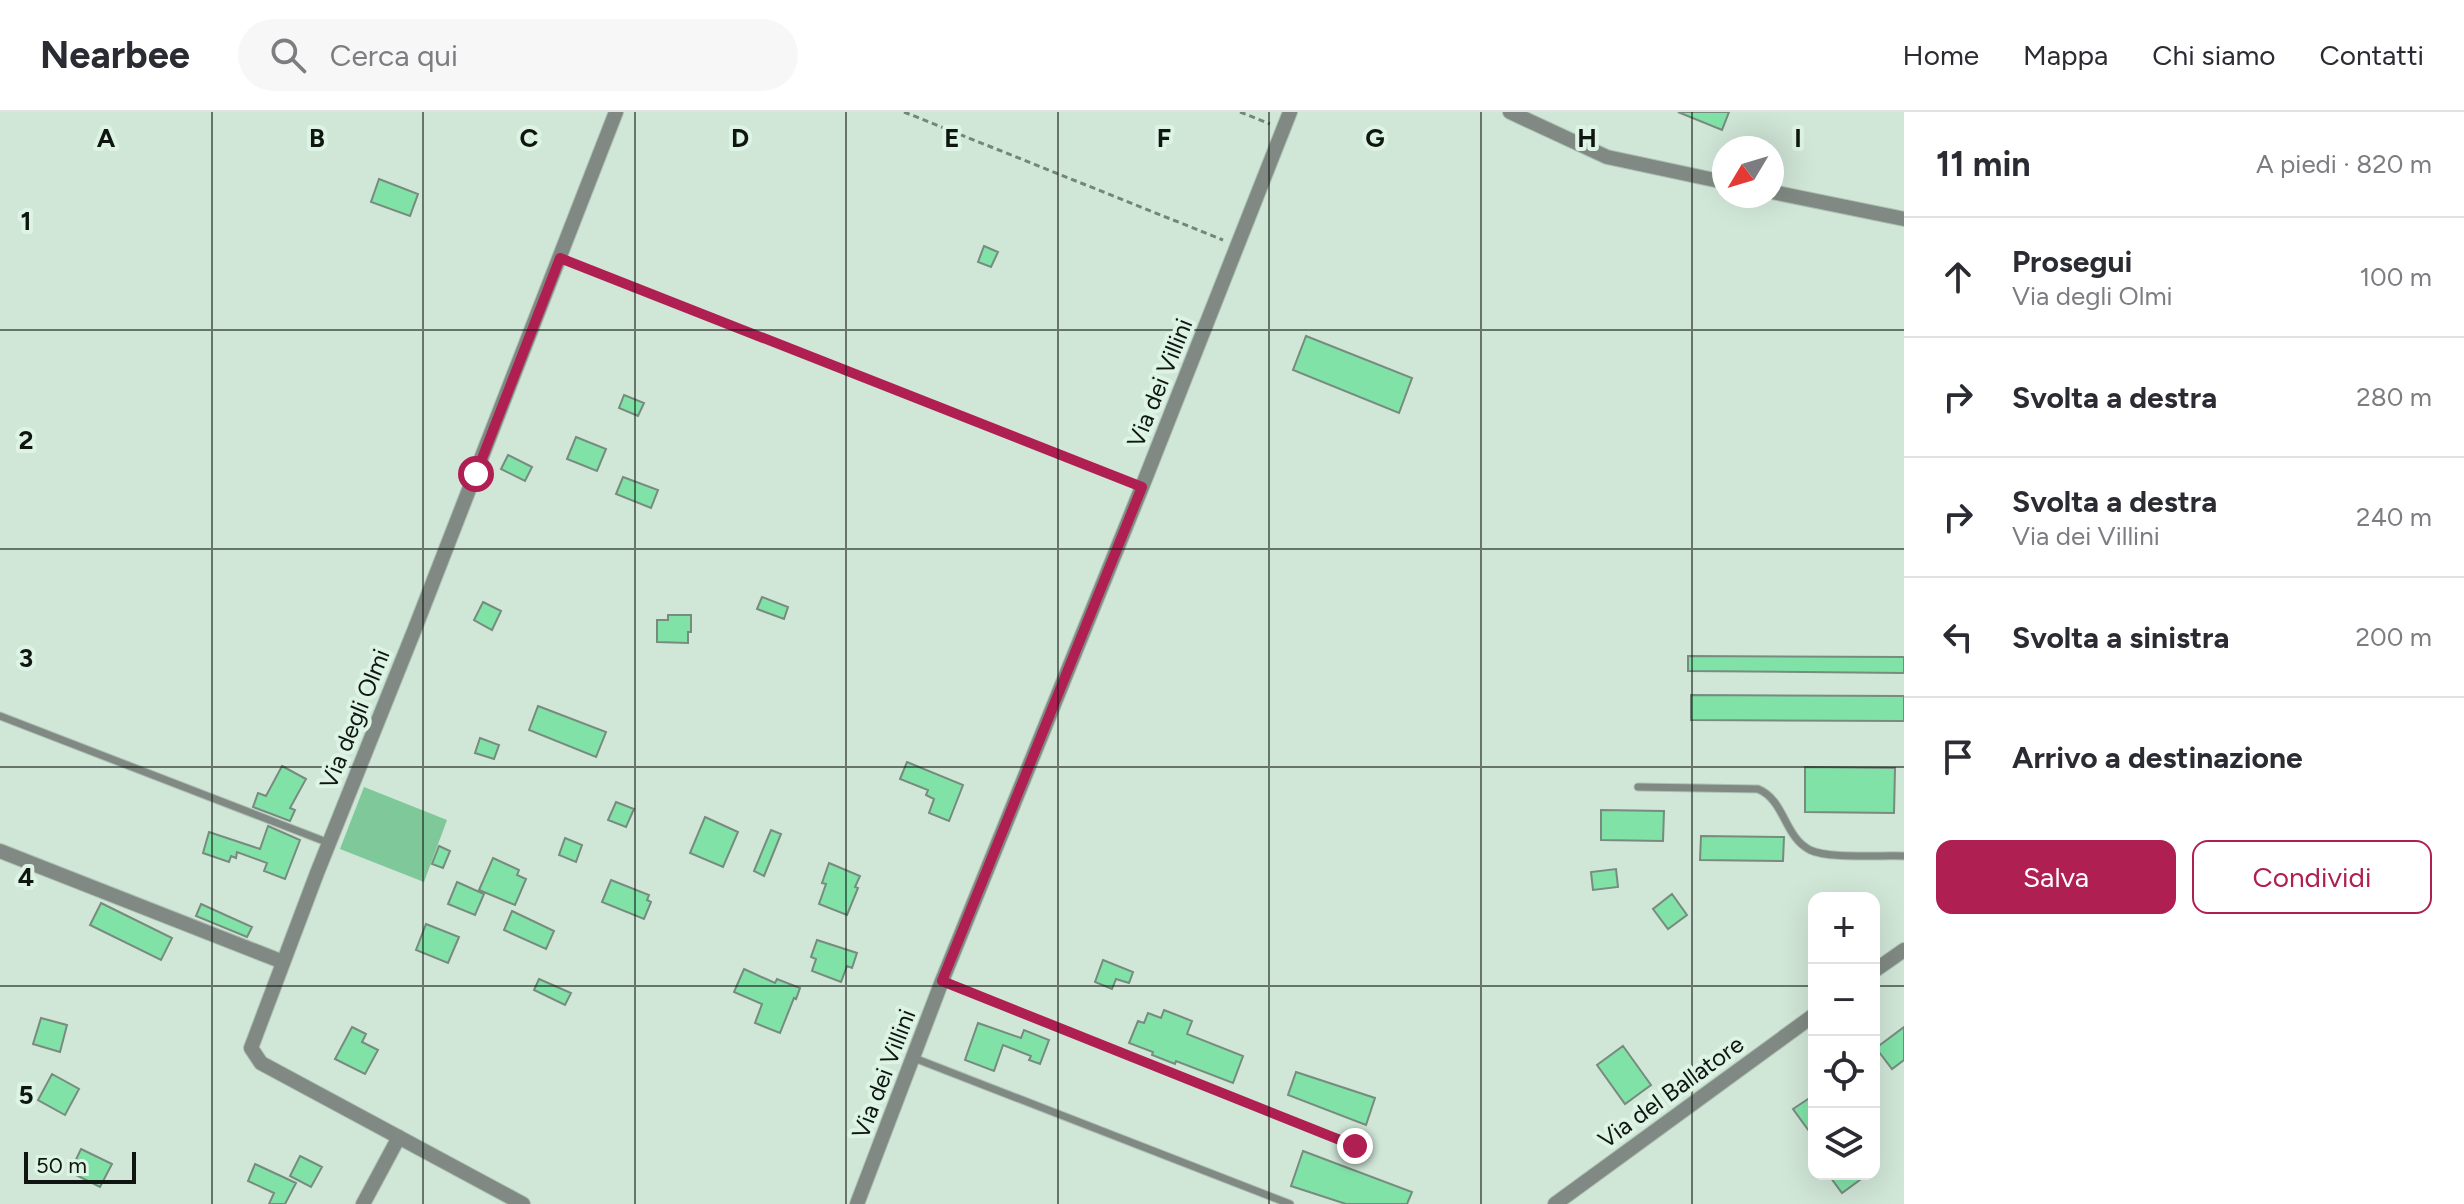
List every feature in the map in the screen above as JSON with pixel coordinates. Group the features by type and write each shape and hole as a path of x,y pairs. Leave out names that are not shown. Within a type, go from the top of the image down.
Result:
{"street":[{"name":"Via degli Olmi","path":"523,1204 255,1058 251,1045 616,112"},
{"name":"Via dei Villini","path":"857,1204 942,981 1290,112"},
{"path":"1510,112 1607,157 1712,179"},
{"path":"1784,194 1904,219"},
{"path":"0,851 283,962"},
{"path":"1880,967 1904,950"},
{"name":"Via del Ballatore","path":"1555,1204 1808,1019"},
{"path":"363,1204 399,1137"}],"lane":[{"path":"0,716 329,843"},
{"path":"1638,787 1758,789 1769,796 1795,837 1813,851 1904,856"},
{"path":"942,981 1355,1146"},
{"path":"914,1058 1290,1204"}],"path":[{"path":"904,112 1238,246"},
{"path":"1240,112 1284,129"},
{"path":"560,258 1142,487"}],"green space":[{"path":"364,787 447,820 424,882 340,849"}],"building":[{"path":"1678,112 1729,112 1722,130"},
{"path":"379,179 418,194 410,216 371,202"},
{"path":"984,246 998,252 991,267 978,262"},
{"path":"1306,336 1412,378 1399,413 1293,370"},
{"path":"624,395 644,403 638,416 619,408"},
{"path":"576,437 606,449 597,471 567,459"},
{"path":"508,455 532,467 525,481 501,469"},
{"path":"623,477 658,490 651,508 616,494"},
{"path":"762,597 788,607 784,619 757,609"},
{"path":"483,602 501,611 492,630 474,620"},
{"path":"668,615 691,615 688,643 657,642 657,620 668,620"},
{"path":"1688,656 1904,657 1904,673 1688,671"},
{"path":"1691,695 1904,696 1904,721 1691,720"},
{"path":"538,706 606,732 596,757 529,730"},
{"path":"480,738 499,745 494,759 475,753"},
{"path":"907,762 963,785 949,821 929,813 934,799 926,795 928,790 900,779"},
{"path":"282,766 306,779 290,808 295,810 290,821 253,807 258,793 266,796"},
{"path":"1805,767 1895,768 1894,813 1805,812"},
{"path":"616,802 634,809 626,827 608,820"},
{"path":"1601,810 1664,811 1663,841 1601,840"},
{"path":"705,817 738,832 723,867 690,853"},
{"path":"268,826 300,840 285,879 264,871 267,863 237,852 236,858 231,856 229,862 203,853 209,832 260,849"},
{"path":"771,830 781,834 764,876 754,871"},
{"path":"1701,836 1784,837 1783,861 1700,860"},
{"path":"565,838 582,845 576,862 559,855"},
{"path":"439,846 450,851 443,868 432,864"},
{"path":"493,858 519,870 517,875 526,879 515,905 479,890"},
{"path":"829,863 860,876 847,915 819,904"},
{"path":"1616,869 1618,887 1593,890 1591,872"},
{"path":"611,880 649,895 647,900 651,902 644,919 602,902"},
{"path":"457,882 484,894 475,915 448,904"},
{"path":"1672,894 1687,915 1668,929 1653,909"},
{"path":"101,903 172,938 161,960 90,925"},
{"path":"201,904 252,927 247,937 196,916"},
{"path":"512,911 554,931 546,949 504,930"},
{"path":"426,924 459,937 448,963 416,950"},
{"path":"817,940 857,953 852,968 847,966 841,982 812,971 816,959 811,957"},
{"path":"1103,960 1133,972 1129,983 1116,979 1112,989 1095,982"},
{"path":"744,969 775,983 777,979 800,988 780,1033 755,1023 762,1004 734,992"},
{"path":"539,979 571,993 565,1005 534,990"},
{"path":"1164,1010 1192,1021 1187,1034 1243,1056 1233,1083 1176,1061 1175,1064 1129,1043 1138,1021 1144,1023 1148,1013 1161,1018"},
{"path":"41,1018 67,1025 60,1052 33,1044"},
{"path":"978,1023 1021,1038 1024,1030 1049,1040 1040,1064 1029,1060 1031,1056 1003,1045 994,1071 965,1060"},
{"path":"352,1027 366,1034 362,1042 378,1050 365,1074 335,1059"},
{"path":"1904,1027 1904,1060 1892,1069 1880,1053 1880,1045"},
{"path":"1623,1046 1651,1085 1625,1104 1597,1065"},
{"path":"1296,1072 1375,1098 1366,1125 1288,1095"},
{"path":"52,1074 79,1089 65,1115 38,1100"},
{"path":"1808,1099 1808,1130 1793,1109"},
{"path":"81,1149 112,1164 100,1187 70,1172"},
{"path":"1303,1151 1412,1192 1407,1204 1346,1204 1291,1186"},
{"path":"300,1156 322,1167 311,1187 290,1176"},
{"path":"255,1164 296,1183 285,1204 269,1204 274,1193 248,1181"},
{"path":"1832,1180 1860,1180 1842,1193"}],"route":[{"path":"476,474 560,258 1142,487 942,981 1355,1146"}]}
